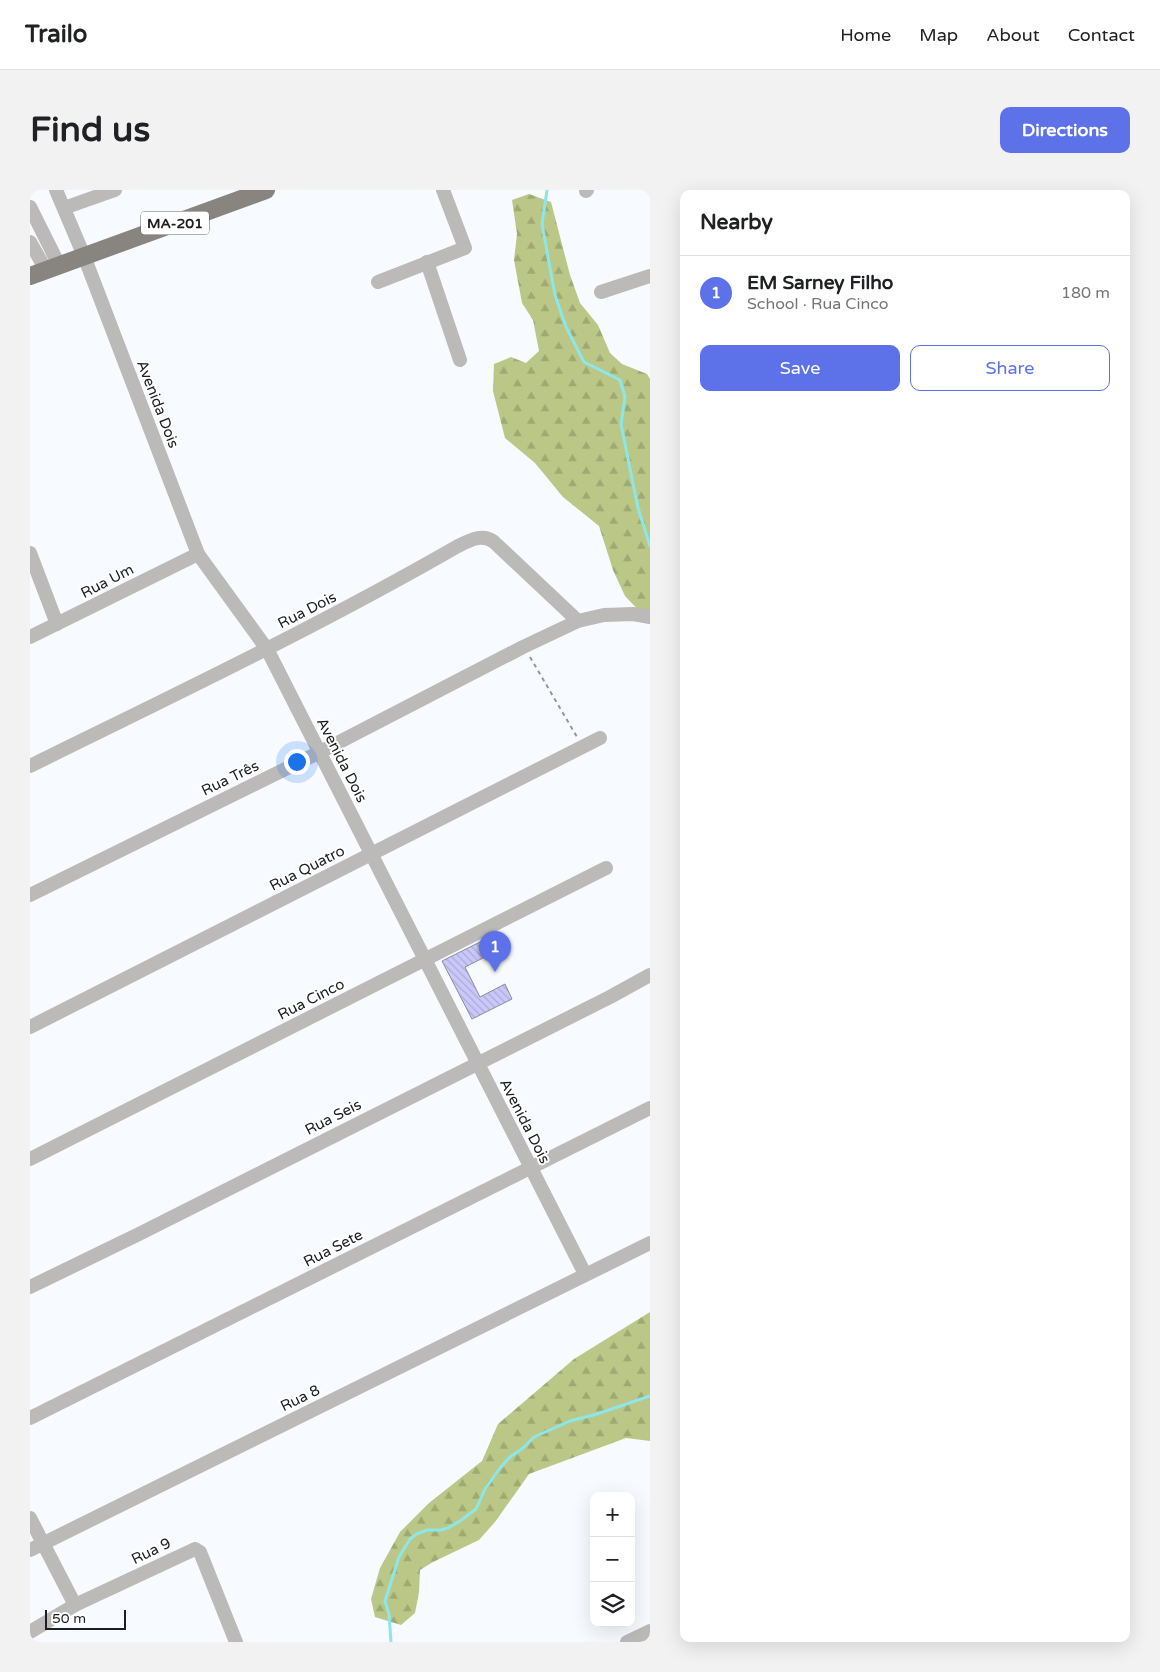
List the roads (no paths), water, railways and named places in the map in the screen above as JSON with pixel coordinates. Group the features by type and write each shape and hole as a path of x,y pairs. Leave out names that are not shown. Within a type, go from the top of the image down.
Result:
{"main road":[{"name":"MA-201","path":"45,270 266,190"}],"street":[{"name":"Avenida Dois","path":"56,190 84,256 198,554 267,649 585,1274"},
{"path":"64,208 115,190"},
{"path":"378,282 465,248 443,190"},
{"path":"30,207 45,270"},
{"path":"30,242 45,270"},
{"path":"427,262 460,360"},
{"path":"601,292 650,276"},
{"name":"Rua Dois","path":"30,766 267,649 472,539 485,537 494,542 578,621"},
{"path":"30,553 57,624"},
{"name":"Rua Um","path":"30,637 198,554"},
{"name":"Rua Três","path":"30,895 320,752 578,621 604,615 633,614 650,617"},
{"name":"Rua Quatro","path":"30,1027 600,738"},
{"name":"Rua Cinco","path":"30,1159 606,868"},
{"name":"Rua Seis","path":"30,1286 139,1234 610,997 650,975"},
{"name":"Rua Sete","path":"30,1418 650,1108"},
{"name":"Rua 8","path":"30,1550 650,1242"},
{"path":"30,1518 75,1605"},
{"name":"Rua 9","path":"30,1632 75,1605 195,1548 200,1552 236,1642"},
{"path":"627,1642 650,1631"}],"waterway":[{"path":"547,190 542,224 555,295 566,327 584,362 620,380 625,397 621,424 638,508 650,546"},
{"path":"391,1642 389,1614 385,1601 399,1557 410,1539 427,1530 448,1528 476,1509 485,1489 500,1468 534,1437 570,1421 650,1396"}],"place":[{"name":"EM Sarney Filho","path":"495,972"}]}
